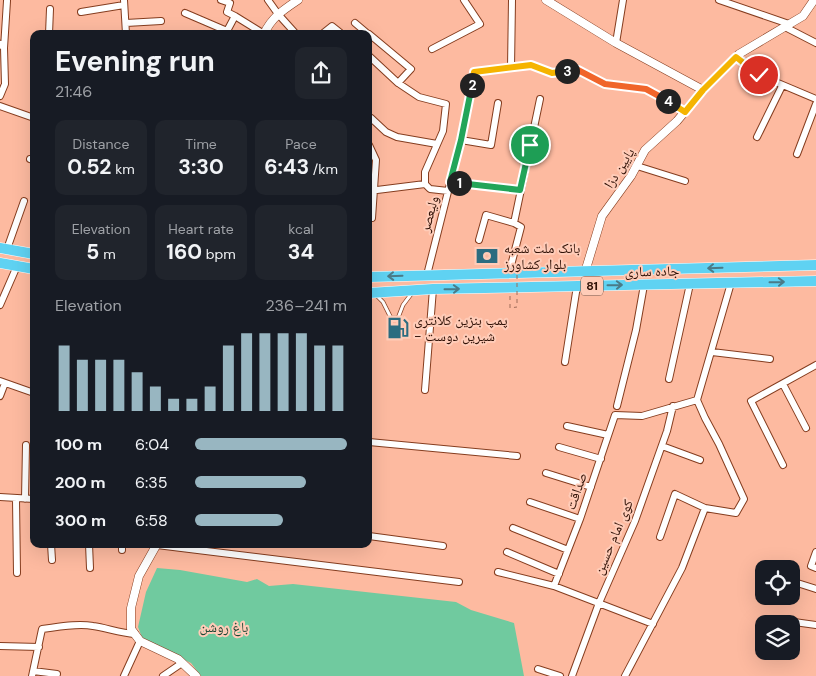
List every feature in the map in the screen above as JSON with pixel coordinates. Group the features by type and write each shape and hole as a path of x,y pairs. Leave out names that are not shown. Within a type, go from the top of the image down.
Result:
{"highway":[{"path":"3,248 30,253"},
{"path":"0,263 30,269"},
{"name":"جاده ساری","path":"372,277 513,270 585,272 816,265"},
{"name":"جاده ساری","path":"372,292 816,281"}],"street":[{"path":"221,0 230,3 227,12 258,30"},
{"path":"268,0 292,30"},
{"path":"266,30 268,24 278,14 298,0"},
{"path":"432,49 480,24 464,0"},
{"path":"511,68 512,0"},
{"path":"546,0 616,43 703,90"},
{"path":"616,43 623,0"},
{"path":"719,0 740,4 787,26 816,44"},
{"name":"پایین دزا","path":"585,272 602,216 631,176 645,150 677,121 703,90 736,57 803,16 814,0"},
{"path":"0,96 5,84 2,46 7,1"},
{"path":"81,12 124,3 126,30"},
{"path":"50,10 50,30"},
{"path":"185,13 225,30"},
{"path":"228,30 235,16"},
{"path":"126,23 161,21"},
{"path":"355,22 364,30"},
{"path":"327,30 332,26 337,30"},
{"path":"372,37 411,69 398,83"},
{"path":"736,57 759,75 816,99"},
{"path":"372,59 398,83 419,97 446,104 443,131 431,155 425,172 424,184"},
{"path":"474,72 531,65 552,73 578,70 605,84 646,89 685,112"},
{"path":"757,136 782,86"},
{"name":"ولیعصر","path":"427,275 461,140 471,89"},
{"path":"514,223 540,99"},
{"path":"461,140 491,145 498,103"},
{"path":"797,154 816,104"},
{"path":"0,106 30,117"},
{"path":"372,119 386,132 397,137 437,144"},
{"path":"372,151 376,160 372,185"},
{"path":"637,166 685,181"},
{"path":"450,182 520,190"},
{"path":"372,191 424,184 430,189 448,191"},
{"path":"3,248 24,201"},
{"path":"479,240 486,215 514,223 521,227 513,270"},
{"path":"0,305 17,266"},
{"path":"660,537 675,494 705,508 736,513 744,499 697,400 732,283"},
{"path":"669,379 690,284"},
{"path":"617,406 626,375 644,285"},
{"path":"565,362 577,286"},
{"path":"425,390 433,289"},
{"path":"712,352 770,359"},
{"path":"783,465 751,401 816,365"},
{"path":"0,396 3,382 30,392"},
{"path":"783,384 806,428"},
{"path":"673,406 697,400"},
{"name":"صداقت","path":"554,586 580,519 615,415 642,416 673,406"},
{"name":"کوی امام حسین","path":"572,676 599,603 635,521 662,446 673,406"},
{"path":"567,426 608,436"},
{"path":"372,442 517,456"},
{"path":"25,499 26,445"},
{"path":"662,446 700,460"},
{"path":"560,447 601,459"},
{"path":"546,473 591,487"},
{"path":"0,497 30,499"},
{"path":"16,499 17,572"},
{"path":"530,502 580,519"},
{"path":"625,676 682,568 705,508"},
{"path":"513,528 568,550"},
{"path":"372,536 444,546"},
{"path":"51,548 52,560"},
{"path":"90,548 90,568"},
{"path":"155,548 139,576 131,608 131,629 140,641 178,659 196,676"},
{"path":"189,548 459,582"},
{"path":"507,552 559,574"},
{"path":"816,552 811,566 816,568"},
{"path":"498,572 554,586 652,624"},
{"path":"800,584 816,588"},
{"path":"800,623 816,625"},
{"path":"57,674 32,674 42,629 92,625 122,634 135,634"},
{"path":"124,676 140,641"},
{"path":"0,646 39,647"},
{"path":"163,676 182,663"},
{"path":"538,669 560,676"}],"lane":[{"path":"372,293 383,302 392,318 398,318 403,305 414,290"}],"path":[{"path":"510,288 510,308 517,307 513,270"}],"green space":[{"name":"باغ روشن","path":"157,568 180,570 247,582 257,579 269,586 293,584 456,602 471,610 514,623 524,676 201,676 191,663 143,640 138,627 146,592"}],"place":[{"name":"بانک ملت شعبه بلوار کشاورز","path":"487,256"},
{"name":"پمپ بنزین کلانتری - شیرین دوست","path":"398,328"}],"route":[{"path":"530,145 520,190 450,182 461,140 474,72 531,65 552,73 578,70 605,84 646,89 685,112 703,90 736,57 759,75"}]}
